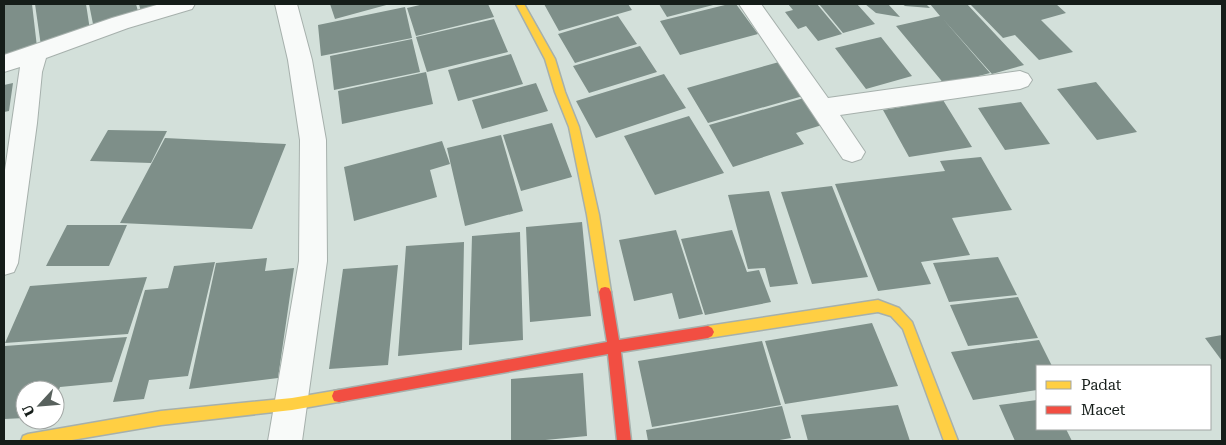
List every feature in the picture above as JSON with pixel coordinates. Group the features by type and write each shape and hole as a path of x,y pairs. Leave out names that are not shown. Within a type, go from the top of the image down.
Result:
{"street":[{"path":"4,64 35,55 120,23 184,4"},
{"path":"285,441 313,261 313,140 300,60 286,4"},
{"path":"520,4 550,58 560,92 574,127 593,214 614,347 624,441"},
{"path":"750,4 852,152"},
{"path":"4,263 8,248 13,194 25,123 30,72 35,55"},
{"path":"822,108 1020,80"},
{"path":"28,441 161,418 292,404 614,347 878,306 888,307 903,319 915,341 951,441"}],"building":[{"path":"4,4 32,4 37,47 4,57"},
{"path":"35,4 86,4 90,30 41,46"},
{"path":"89,4 136,4 139,15 94,29"},
{"path":"139,4 168,4 141,12"},
{"path":"330,4 390,4 335,19"},
{"path":"424,4 488,4 494,17 416,36 407,8"},
{"path":"544,4 628,4 632,10 559,31"},
{"path":"659,4 717,4 667,17"},
{"path":"729,4 736,4 758,34 680,55 660,21"},
{"path":"788,4 817,4 842,34 818,41 806,26 798,29 785,12 793,10"},
{"path":"819,4 857,4 875,24 843,33"},
{"path":"865,4 888,4 900,17 876,13"},
{"path":"902,4 926,4 930,8 905,6"},
{"path":"930,4 967,4 1024,65 992,74 943,19 990,73 945,85 896,26 940,16"},
{"path":"970,4 1056,4 1066,13 1041,20 1073,52 1039,60 1015,35 1003,38"},
{"path":"405,7 412,38 321,56 318,25"},
{"path":"618,16 637,44 575,63 558,34"},
{"path":"494,19 508,52 427,72 416,37"},
{"path":"881,37 912,76 866,89 835,48"},
{"path":"412,39 420,72 334,90 330,56"},
{"path":"640,46 657,72 589,93 573,66"},
{"path":"511,54 523,84 458,101 448,70"},
{"path":"779,62 803,96 708,123 687,88"},
{"path":"426,72 433,104 342,124 338,91"},
{"path":"664,74 686,108 596,138 576,101"},
{"path":"1096,82 1137,132 1097,140 1057,89"},
{"path":"13,83 9,111 4,112 4,85"},
{"path":"536,83 548,111 482,129 472,100"},
{"path":"804,98 822,125 796,133 804,144 733,167 709,125"},
{"path":"943,100 972,147 909,157 883,110"},
{"path":"1021,102 1050,144 1005,150 978,108"},
{"path":"689,116 724,173 655,195 624,136"},
{"path":"552,123 572,177 521,191 503,135"},
{"path":"108,130 167,131 151,163 90,161"},
{"path":"501,135 523,211 465,226 447,148"},
{"path":"165,138 286,144 252,229 120,223"},
{"path":"442,141 450,164 430,170 437,197 354,221 344,167"},
{"path":"981,157 1012,210 952,218 970,255 921,262 931,284 878,291 835,184 945,171 940,161"},
{"path":"832,186 868,277 812,284 781,192"},
{"path":"769,191 798,284 770,287 765,268 748,269 728,195"},
{"path":"582,222 591,316 530,322 526,227"},
{"path":"67,225 127,225 109,266 46,266"},
{"path":"676,230 703,314 679,319 672,293 634,301 619,240"},
{"path":"732,230 747,272 759,270 771,302 705,315 681,239"},
{"path":"520,232 523,340 469,345 472,236"},
{"path":"464,242 462,350 398,356 406,246"},
{"path":"998,257 1017,295 949,302 933,263"},
{"path":"267,258 265,271 294,268 278,378 189,389 216,263"},
{"path":"215,262 188,376 149,380 144,399 113,402 145,290 168,288 174,266"},
{"path":"398,265 388,365 329,369 343,269"},
{"path":"147,277 128,334 5,343 30,286"},
{"path":"1018,297 1038,338 968,346 950,305"},
{"path":"872,323 898,386 785,404 765,341"},
{"path":"1222,335 1222,361 1205,338"},
{"path":"127,337 112,382 65,387 65,380 15,380 15,418 4,419 5,346"},
{"path":"1039,340 1052,365 1036,365 1036,390 973,400 951,352"},
{"path":"762,341 781,405 652,427 638,361"},
{"path":"583,373 587,436 535,441 511,441 511,379"},
{"path":"1036,400 1036,430 1066,430 1072,441 1015,441 999,405"},
{"path":"898,405 910,441 808,441 801,415"},
{"path":"782,406 791,438 774,441 648,441 646,430"}],"traffic: slow":[{"path":"520,4 550,59 560,92 574,127 593,215 605,292"},
{"path":"708,332 878,306 895,312 908,326 951,441"},
{"path":"28,441 161,418 292,404 339,396"}],"traffic: jam":[{"path":"339,396 614,347 605,292"},
{"path":"624,441 614,347 708,332"}]}
